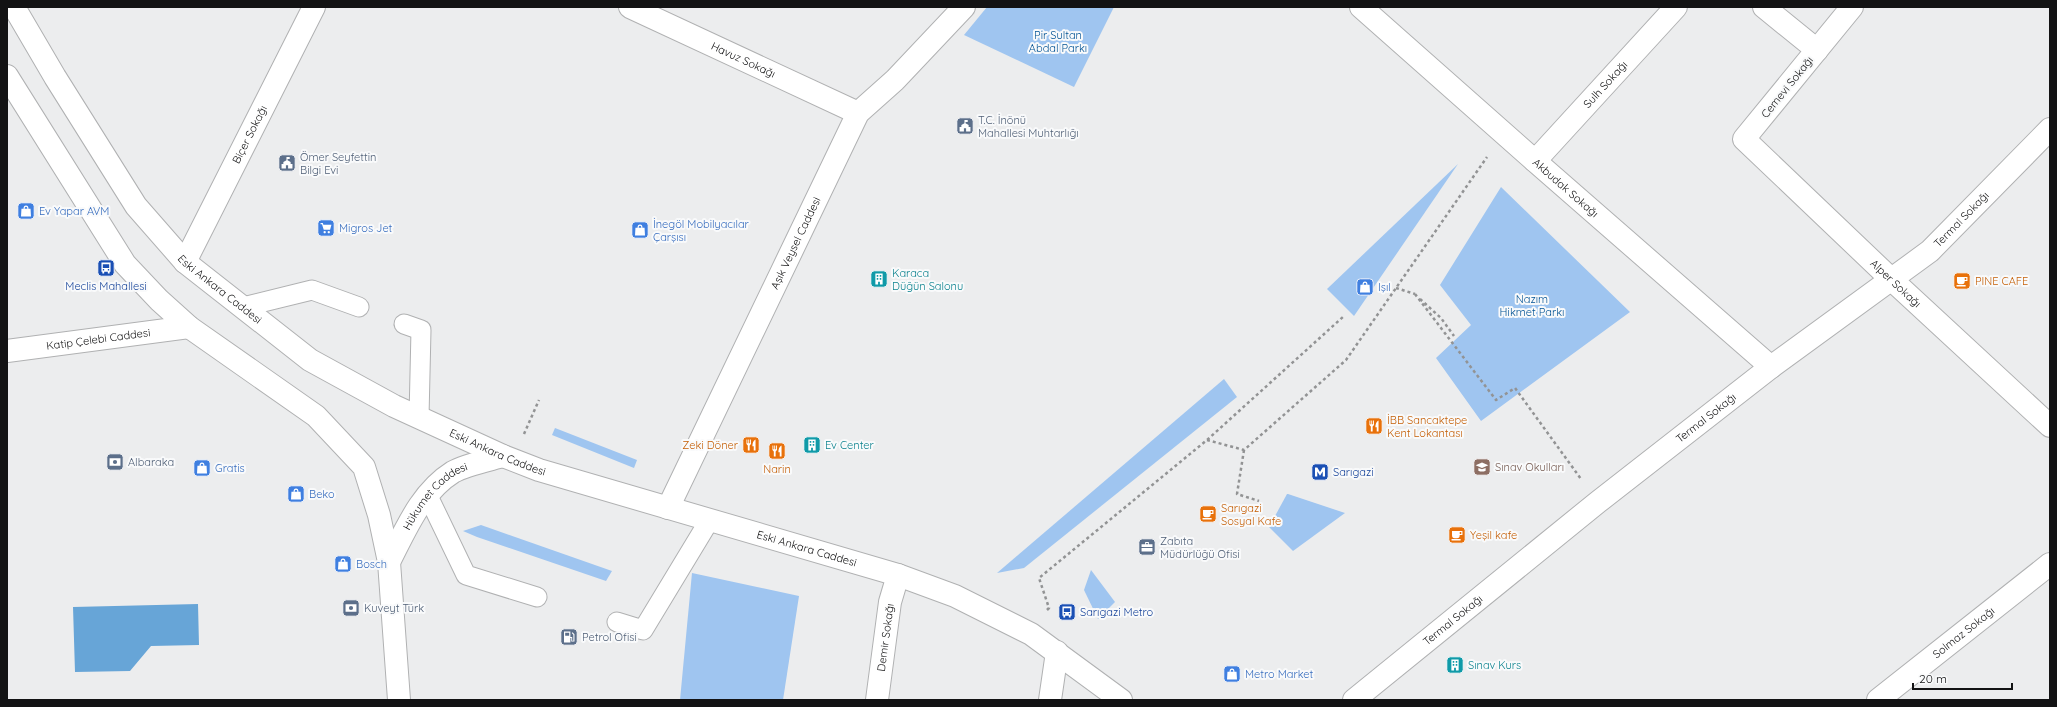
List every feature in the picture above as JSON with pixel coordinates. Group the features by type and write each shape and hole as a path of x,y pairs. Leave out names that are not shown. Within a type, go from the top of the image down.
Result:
{"street":[{"name":"Eski Ankara Caddesi","path":"14,7 54,77 136,206 186,262 310,360 394,406 507,458 551,474 898,575 955,596 1031,634 1121,700"},
{"name":"Biçer Sokağı","path":"186,262 314,7"},
{"name":"Havuz Sokağı","path":"630,7 858,113"},
{"name":"Aşık Veysel Caddesi","path":"668,508 858,113 895,80 964,7"},
{"name":"Akbudak Sokağı","path":"1361,7 1771,367"},
{"name":"Sulh Sokağı","path":"1535,161 1676,7"},
{"name":"Cemevi Sokağı","path":"1744,139 1817,50 1764,7"},
{"path":"1817,50 1852,7"},
{"path":"7,76 125,264 159,300 189,327 316,416 364,467 379,515 389,562 399,700"},
{"name":"Termal Sokağı","path":"1354,700 1598,502 1771,367 1892,280 1930,250 2050,128"},
{"name":"Alper Sokağı","path":"1744,139 1892,280 2050,426"},
{"name":"Katip Çelebi Caddesi","path":"7,351 189,327"},
{"name":"Hükumet Caddesi","path":"389,562 408,525 427,494 454,472 507,458"},
{"name":"Solmaz Sokağı","path":"1878,700 2050,564"},
{"name":"Demir Sokağı","path":"877,700 890,602 898,575"},
{"path":"1050,700 1057,652"}],"lane":[{"path":"243,307 312,290 359,307"},
{"path":"404,324 422,330 418,417"},
{"path":"427,494 466,575 537,597"},
{"path":"617,622 643,630 709,521"}],"path":[{"path":"1259,501 1238,494 1244,450 1346,360 1503,133"},
{"path":"1396,288 1415,294 1440,318 1454,336"},
{"path":"1415,294 1496,400 1515,388 1598,502"},
{"path":"1049,608 1039,578 1207,440 1344,316"},
{"path":"507,458 540,400"},
{"path":"1207,440 1244,450"}],"green space":[{"name":"Pir Sultan Abdal Parkı","path":"987,7 1114,7 1074,87 964,35"},
{"path":"1458,164 1354,316 1327,289"},
{"name":"Nazım Hikmet Parkı","path":"1501,187 1630,312 1481,421 1436,358 1471,325 1440,285"},
{"path":"1224,379 1237,397 1024,568 997,573"},
{"path":"555,428 637,460 634,468 552,435"},
{"path":"1287,494 1345,513 1293,551 1269,527"},
{"path":"481,525 612,571 606,581 463,531"},
{"path":"1091,570 1115,602 1098,619 1084,590"},
{"path":"692,573 799,596 783,700 680,700"}],"shaded area":[{"path":"198,604 199,645 151,646 130,671 75,672 73,607"}],"place":[{"name":"T.C. İnönü Mahallesi Muhtarlığı","path":"965,126"},
{"name":"Ömer Seyfettin Bilgi Evi","path":"287,163"},
{"name":"Ev Yapar AVM","path":"26,211"},
{"name":"Migros Jet","path":"326,228"},
{"name":"İnegöl Mobilyacılar Çarşısı","path":"640,230"},
{"name":"Meclis Mahallesi","path":"106,268"},
{"name":"Karaca Düğün Salonu","path":"879,279"},
{"name":"PINE CAFE","path":"1962,281"},
{"name":"Işıl","path":"1365,287"},
{"name":"İBB Sancaktepe Kent Lokantası","path":"1374,426"},
{"name":"Zeki Döner","path":"751,445"},
{"name":"Ev Center","path":"812,445"},
{"name":"Narin","path":"777,451"},
{"name":"Albaraka","path":"115,462"},
{"name":"Sınav Okulları","path":"1482,467"},
{"name":"Gratis","path":"202,468"},
{"name":"Sarıgazi","path":"1320,472"},
{"name":"Beko","path":"296,494"},
{"name":"Sarıgazi Sosyal Kafe","path":"1208,514"},
{"name":"Yeşil kafe","path":"1457,535"},
{"name":"Zabıta Müdürlüğü Ofisi","path":"1147,547"},
{"name":"Bosch","path":"343,564"},
{"name":"Kuveyt Türk","path":"351,608"},
{"name":"Sarıgazi Metro","path":"1067,612"},
{"name":"Petrol Ofisi","path":"569,637"},
{"name":"Sınav Kurs","path":"1455,665"},
{"name":"Metro Market","path":"1232,674"}]}
